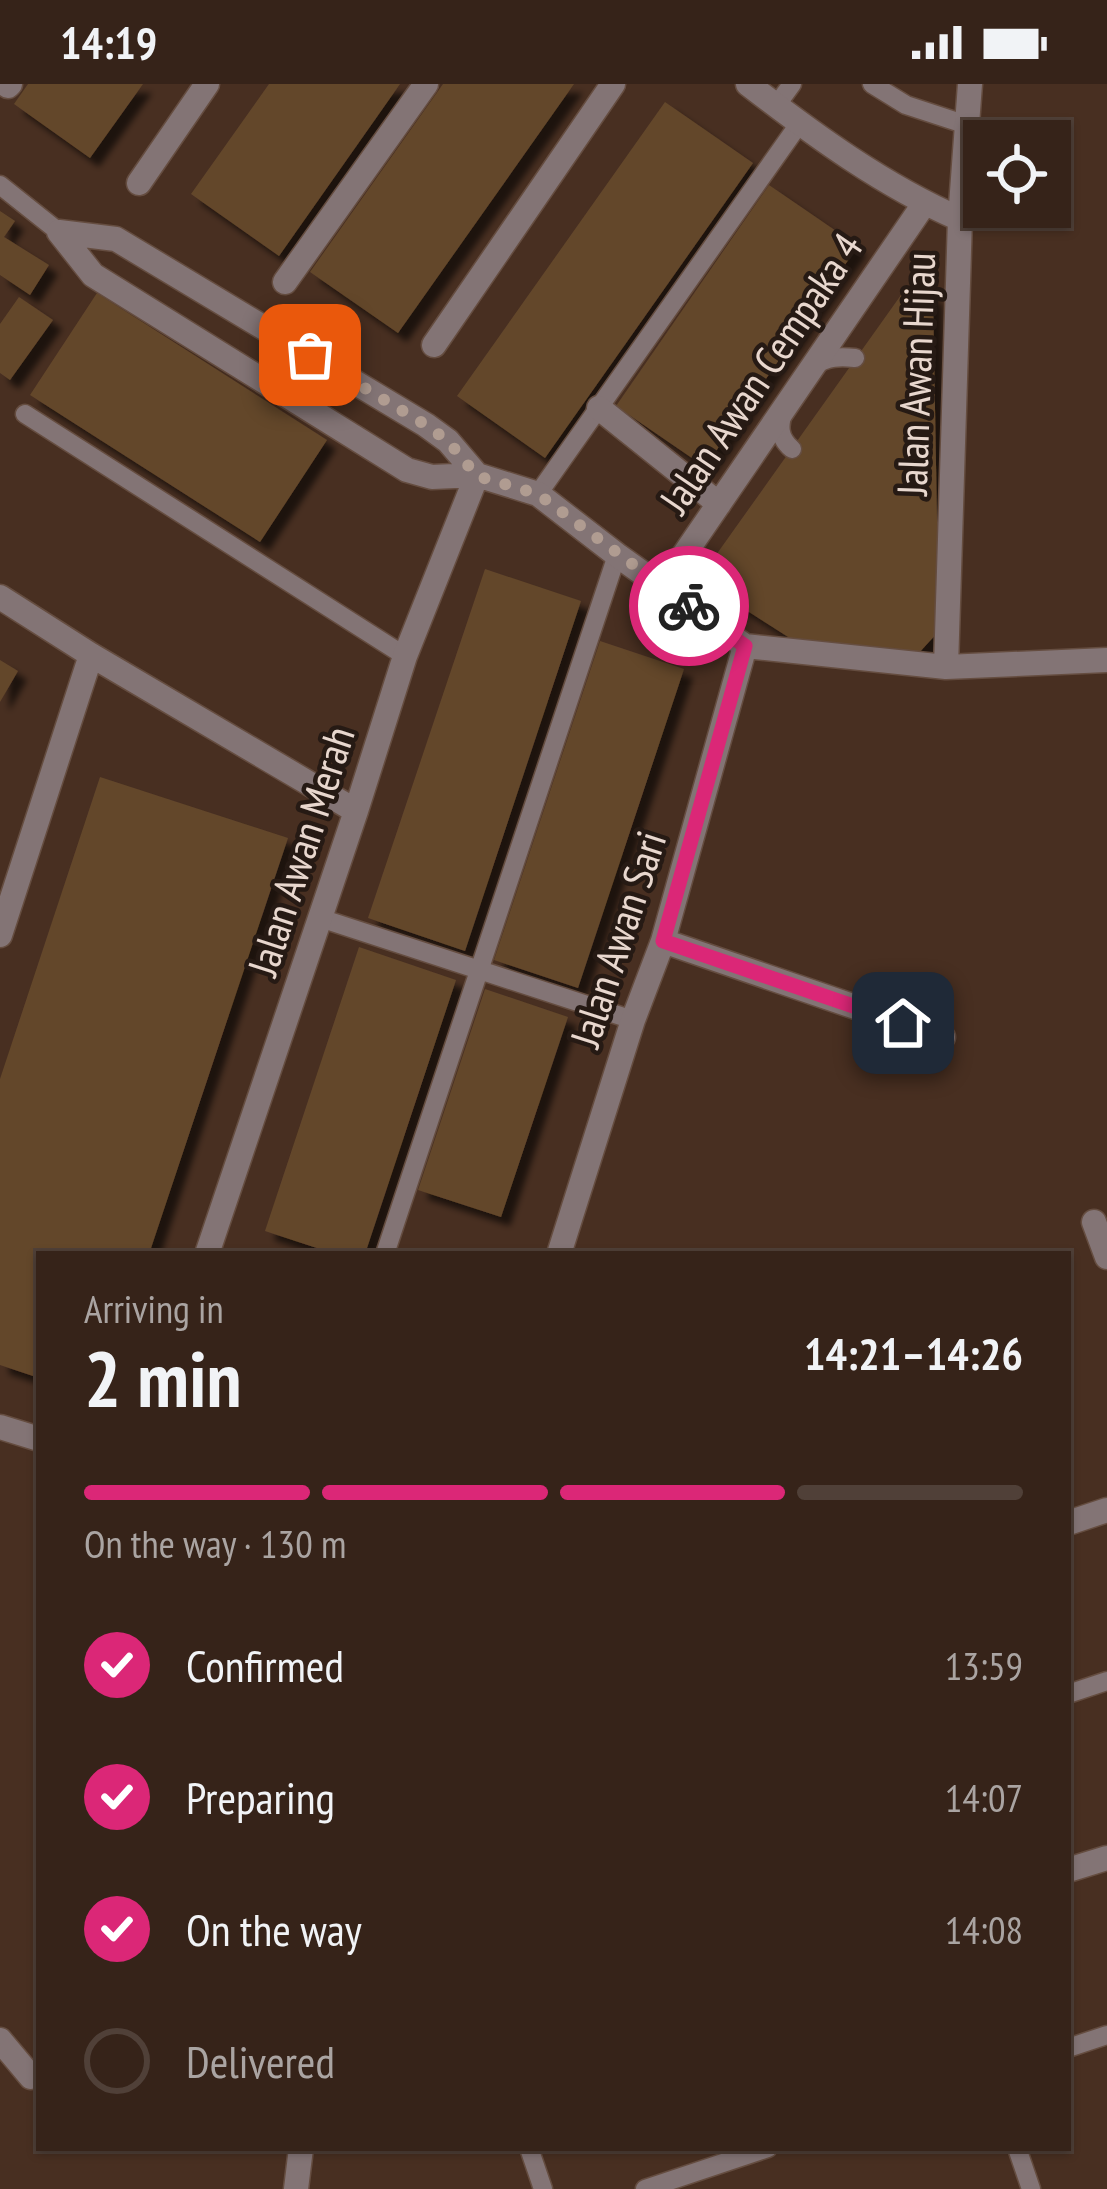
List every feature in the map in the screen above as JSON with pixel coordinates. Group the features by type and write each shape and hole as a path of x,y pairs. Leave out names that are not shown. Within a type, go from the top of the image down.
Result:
{"street":[{"path":"140,183 207,84"},
{"path":"285,282 426,84"},
{"path":"434,345 613,84"},
{"path":"748,84 799,124 924,204 960,219"},
{"name":"Jalan Awan Hijau","path":"967,120 970,84"},
{"name":"Jalan Awan Hijau","path":"946,667 963,179"},
{"name":"Jalan Awan Cempaka 4","path":"662,587 924,204"},
{"path":"59,232 116,239 426,425 448,441 477,476"},
{"path":"59,232 93,275 406,470 432,477 477,476 538,494 745,646 946,667 1107,660"},
{"path":"598,408 719,504"},
{"name":"Jalan Awan Merah","path":"208,1251 405,656 477,476"},
{"path":"0,597 356,812"},
{"name":"Jalan Awan Sari","path":"560,1251 663,941 745,646"},
{"path":"0,935 91,656"},
{"path":"663,941 943,1037"},
{"path":"1094,1222 1107,1257"},
{"path":"0,1427 36,1438"},
{"path":"1071,1522 1107,1510"},
{"path":"1071,1869 1107,1858"},
{"path":"0,2040 31,2077"},
{"path":"296,2189 301,2151"}],"lane":[{"path":"776,106 792,84"},
{"path":"872,84 906,105 963,124"},
{"path":"538,494 799,124"},
{"path":"0,185 59,232"},
{"path":"814,365 826,358 855,358"},
{"path":"785,407 779,424 784,442 792,448"},
{"path":"25,414 405,656"},
{"path":"387,1251 617,555"},
{"path":"320,918 633,1020"},
{"path":"1071,1693 1107,1681"},
{"path":"1071,2047 1107,2035"},
{"path":"530,2151 543,2189"},
{"path":"645,2189 759,2151"},
{"path":"1018,2151 1031,2189"}],"building":[{"path":"28,84 143,84 90,158 14,104"},
{"path":"269,84 400,84 279,256 191,194"},
{"path":"443,84 574,84 398,333 310,272"},
{"path":"665,102 753,163 545,458 457,396"},
{"path":"769,185 858,246 705,467 616,406"},
{"path":"0,211 15,221 4,237 49,265 30,295 0,275"},
{"path":"906,288 920,288 933,296 939,631 917,655 796,642 724,596 716,555"},
{"path":"97,293 327,440 260,542 30,395"},
{"path":"19,297 53,320 10,380 0,373 0,324"},
{"path":"485,569 581,601 465,951 368,918"},
{"path":"600,641 684,669 578,988 494,960"},
{"path":"0,660 18,671 0,702"},
{"path":"100,777 288,838 150,1251 36,1251 36,1377 0,1365 0,1079"},
{"path":"359,947 456,980 366,1251 326,1251 265,1231"},
{"path":"485,989 568,1017 501,1217 418,1190"}],"way so far":[{"path":"310,355 426,425 448,441 477,476 538,494 689,606"}],"route":[{"path":"689,606 745,646 663,941 903,1023"}]}
